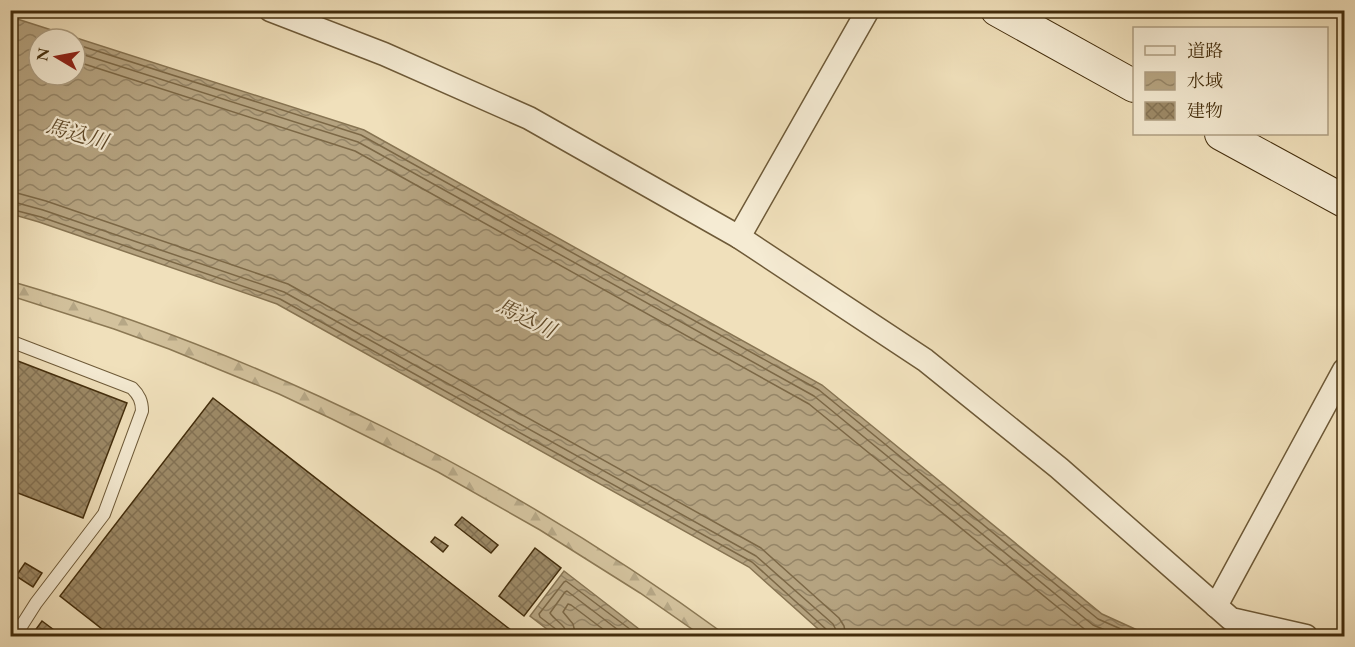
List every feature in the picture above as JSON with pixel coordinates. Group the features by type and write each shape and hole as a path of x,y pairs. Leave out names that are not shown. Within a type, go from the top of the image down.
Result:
{"street":[{"path":"270,10 384,54 529,118 739,237 925,360 1059,468 1231,619 1306,636"},
{"path":"739,237 868,10"},
{"path":"997,10 1133,85"},
{"path":"1223,135 1344,201"},
{"path":"1216,606 1344,370"}],"lane":[{"path":"10,341 132,388 142,402 142,411 104,514 36,603 15,636"}],"green space":[{"path":"10,281 106,311 200,346 384,427 560,524 645,578 727,636 702,636 640,593 540,530 438,472 332,419 279,394 169,349 11,296"}],"water":[{"name":"馬込川","path":"11,17 42,27 27,27 27,87 87,87 87,41 364,130 822,385 1102,614 1149,636 826,636 749,567 277,304 11,214"},
{"path":"564,571 648,636 556,636 530,616"}],"building":[{"path":"10,358 127,403 83,518 10,490"},
{"path":"213,398 516,634 514,636 111,636 60,596"},
{"path":"462,517 498,545 491,553 455,525"},
{"path":"435,537 448,546 443,552 431,542"},
{"path":"535,548 561,568 524,616 499,596"},
{"path":"25,563 42,573 33,587 16,576"},
{"path":"42,621 62,636 31,636"}]}
